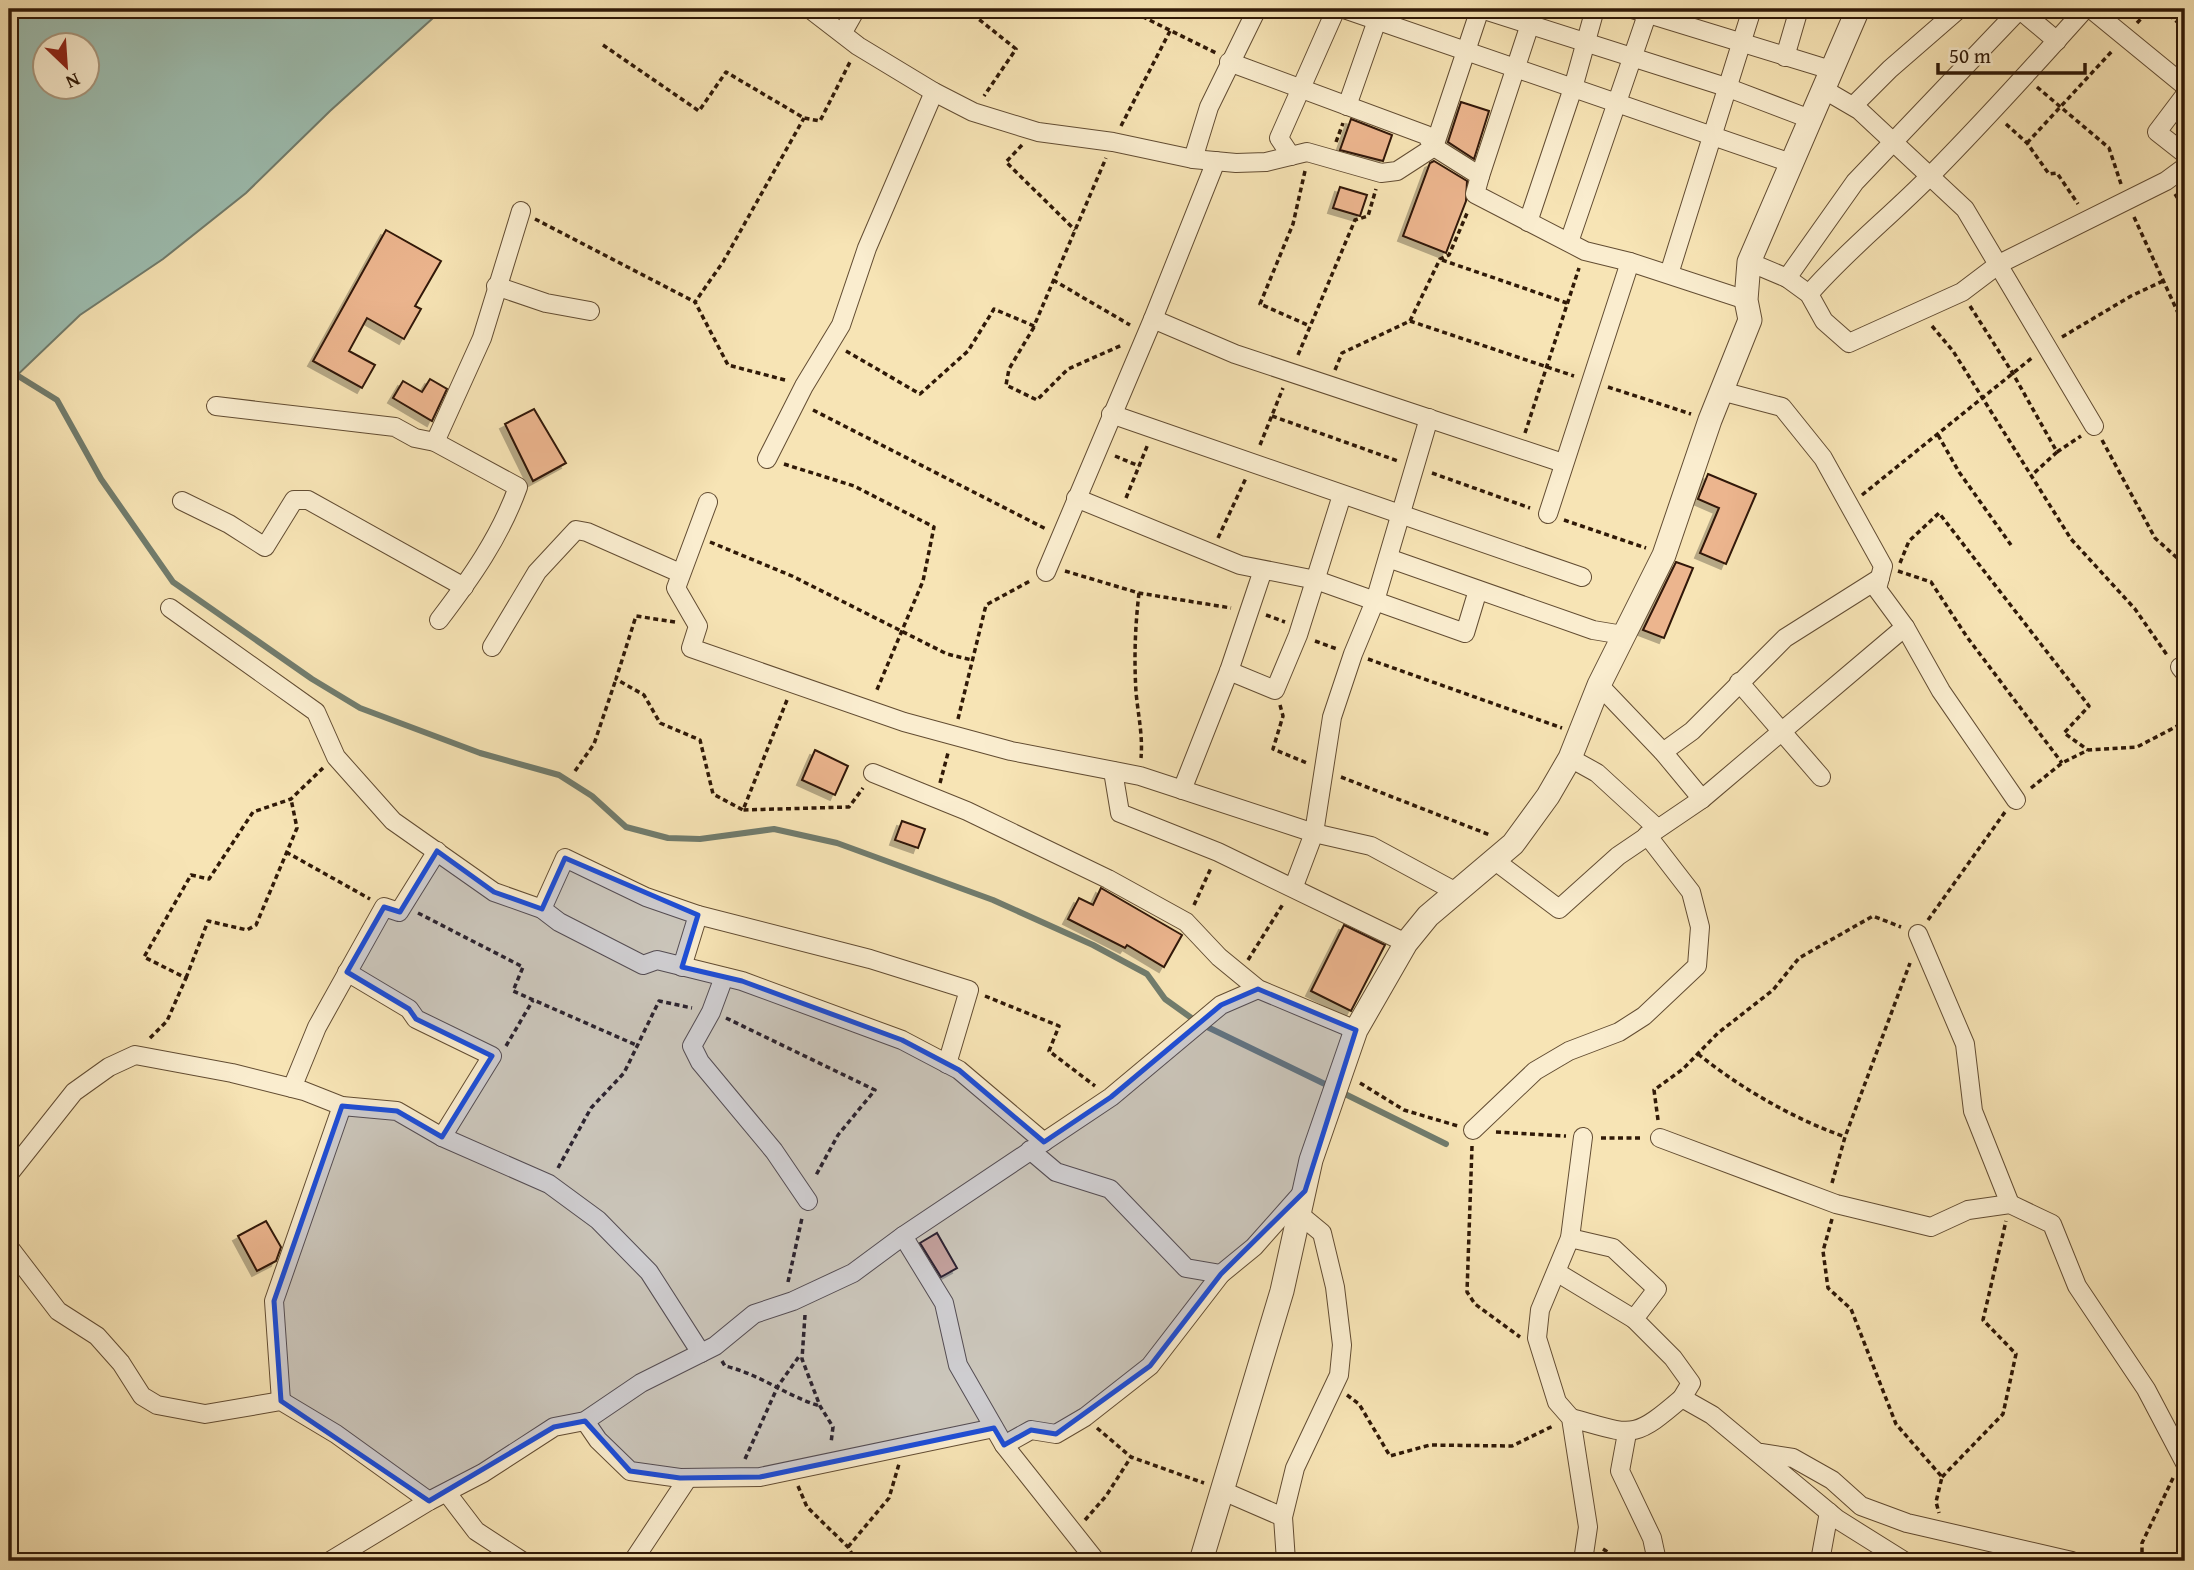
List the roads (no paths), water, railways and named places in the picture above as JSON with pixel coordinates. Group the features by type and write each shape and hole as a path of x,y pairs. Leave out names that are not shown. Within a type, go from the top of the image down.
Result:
{"street":[{"path":"810,9 858,46 973,112 1035,131 1113,142 1193,159 1266,162 1299,154 1381,173 1396,171 1434,147 1480,9 1533,17 1585,44 1726,87 1810,119"},
{"path":"843,32 856,9"},
{"path":"1193,159 1229,62 1257,9"},
{"path":"1299,154 1279,138 1336,9"},
{"path":"1344,9 1378,15 1464,52 1791,163"},
{"path":"1528,222 1573,88 1595,9"},
{"path":"1669,274 1752,9"},
{"path":"1785,57 1799,9"},
{"path":"1201,1561 1282,1292 1299,1214 1329,1104 1356,1030 1406,943 1428,916 1513,844 1548,796 1570,758 1623,635 1664,555 1710,420 1750,320 1746,300 1749,262 1858,9"},
{"path":"1853,106 1890,69 1959,9"},
{"path":"1787,278 1855,182 2020,9 2057,41"},
{"path":"1809,295 1842,256 1875,229 1931,175 2088,9 2185,86"},
{"path":"1569,242 1616,103 1643,10 1785,57 1827,80 1965,209 2094,426"},
{"path":"1348,106 1378,15"},
{"path":"1533,17 1475,194 1585,251 1630,262 1746,300"},
{"path":"1229,62 1426,135 1434,147 1480,176"},
{"path":"767,459 800,393 841,326 867,248 934,92"},
{"path":"2185,95 2157,132 2185,154"},
{"path":"1047,569 1096,448 1150,327 1216,161"},
{"path":"1749,262 1787,278 1809,295 1824,321 1849,343 1962,292 1999,264 2166,181 2185,167"},
{"path":"435,442 478,348 521,211"},
{"path":"1548,514 1630,262"},
{"path":"496,286 546,303 590,311"},
{"path":"1150,327 1330,384 1563,463"},
{"path":"1721,391 1782,407 1823,458 1887,572"},
{"path":"216,406 395,427 415,438 435,442 518,487 508,514 464,587 439,621"},
{"path":"1111,414 1582,577"},
{"path":"1294,886 1314,833 1332,717 1353,654 1375,601 1429,418"},
{"path":"1229,671 1276,690 1299,631 1342,495"},
{"path":"1076,498 1240,565 1316,580 1465,633 1478,590"},
{"path":"182,501 229,524 265,547 294,500 308,500 464,587"},
{"path":"708,502 680,573 677,588 698,626 691,648 793,685 953,736 1010,751 1140,776 1314,833 1371,846 1458,893"},
{"path":"492,647 537,572 576,530 587,532 680,573"},
{"path":"1388,558 1593,630 1623,635"},
{"path":"1182,790 1229,671 1263,570"},
{"path":"1887,572 1877,589 1905,627 1941,691 2015,800"},
{"path":"1663,752 1692,731 1785,638 1887,572"},
{"path":"170,608 316,712 336,757 393,821 494,892 542,909 559,922 643,965 657,960 724,977 902,1040 959,1070 1037,1146 1056,1172 1110,1189 1186,1268 1221,1274"},
{"path":"1494,860 1559,909 1618,856 1702,799 1905,627"},
{"path":"1739,682 1821,777"},
{"path":"1600,685 1663,752 1702,799"},
{"path":"1473,1130 1535,1071 1569,1051 1619,1032 1644,1016 1697,966 1700,927 1691,892 1652,831 1597,773 1570,758"},
{"path":"1113,771 1119,813 1294,886 1406,943"},
{"path":"873,773 935,798 1108,879 1186,922 1258,989 1356,1030"},
{"path":"292,1088 317,1027 384,907 399,912 437,851"},
{"path":"542,909 565,858 646,897 698,915 870,959 969,990 947,1064"},
{"path":"682,967 698,915"},
{"path":"1918,934 1965,1044 1973,1111 2010,1204"},
{"path":"347,972 409,1009 416,1019 492,1056 442,1137"},
{"path":"724,977 711,1012 692,1046 700,1062 774,1151 808,1201"},
{"path":"330,1561 554,1427 585,1420 640,1382 708,1349 754,1314 853,1273 903,1236 1111,1097 1221,1004 1258,989"},
{"path":"9,1174 74,1092 109,1067 135,1055 184,1062 292,1088 342,1106 397,1111 442,1137 550,1184 598,1220 649,1272 708,1349"},
{"path":"281,1401 274,1301 342,1106"},
{"path":"1583,1138 1570,1238 1558,1273 1540,1310 1537,1338 1557,1402 1571,1418 1588,1527 1583,1561"},
{"path":"1660,1138 1832,1202 1931,1227 1968,1210 2010,1204 2052,1224 2077,1286 2146,1389 2184,1461"},
{"path":"1004,1445 1031,1430 1056,1434 1085,1417 1150,1366 1221,1274 1254,1247 1305,1191"},
{"path":"1286,1561 1283,1517 1295,1468 1339,1375 1342,1345 1335,1287 1322,1233 1299,1214"},
{"path":"903,1236 944,1303 958,1365 1004,1445 1096,1561"},
{"path":"1570,1238 1613,1248 1657,1289 1634,1319"},
{"path":"9,1247 58,1311 97,1336 121,1363 142,1395 157,1405 205,1415 281,1401 336,1434 429,1501"},
{"path":"1558,1273 1634,1319 1673,1359 1691,1383 1682,1398 1650,1426 1627,1433 1571,1418"},
{"path":"1682,1398 1712,1415 1829,1512 1904,1561"},
{"path":"585,1420 598,1440 630,1471 688,1478 760,1477 994,1428"},
{"path":"1627,1433 1620,1471 1652,1538 1657,1561"},
{"path":"1761,1453 1793,1458 1832,1480 1861,1506 1945,1533 2013,1545 2072,1561"},
{"path":"633,1561 688,1478"},
{"path":"1223,1491 1283,1517"},
{"path":"447,1493 476,1531 522,1561"},
{"path":"1821,1561 1829,1512"}],"waterway":[{"path":"15,374 57,400 101,479 173,582 312,679 360,708 480,753 559,775 592,796 626,827 668,838 700,839 774,829 837,843 993,900 1093,945 1147,974 1165,999 1197,1022 1331,1087"},
{"path":"1341,1092 1446,1144"}]}
